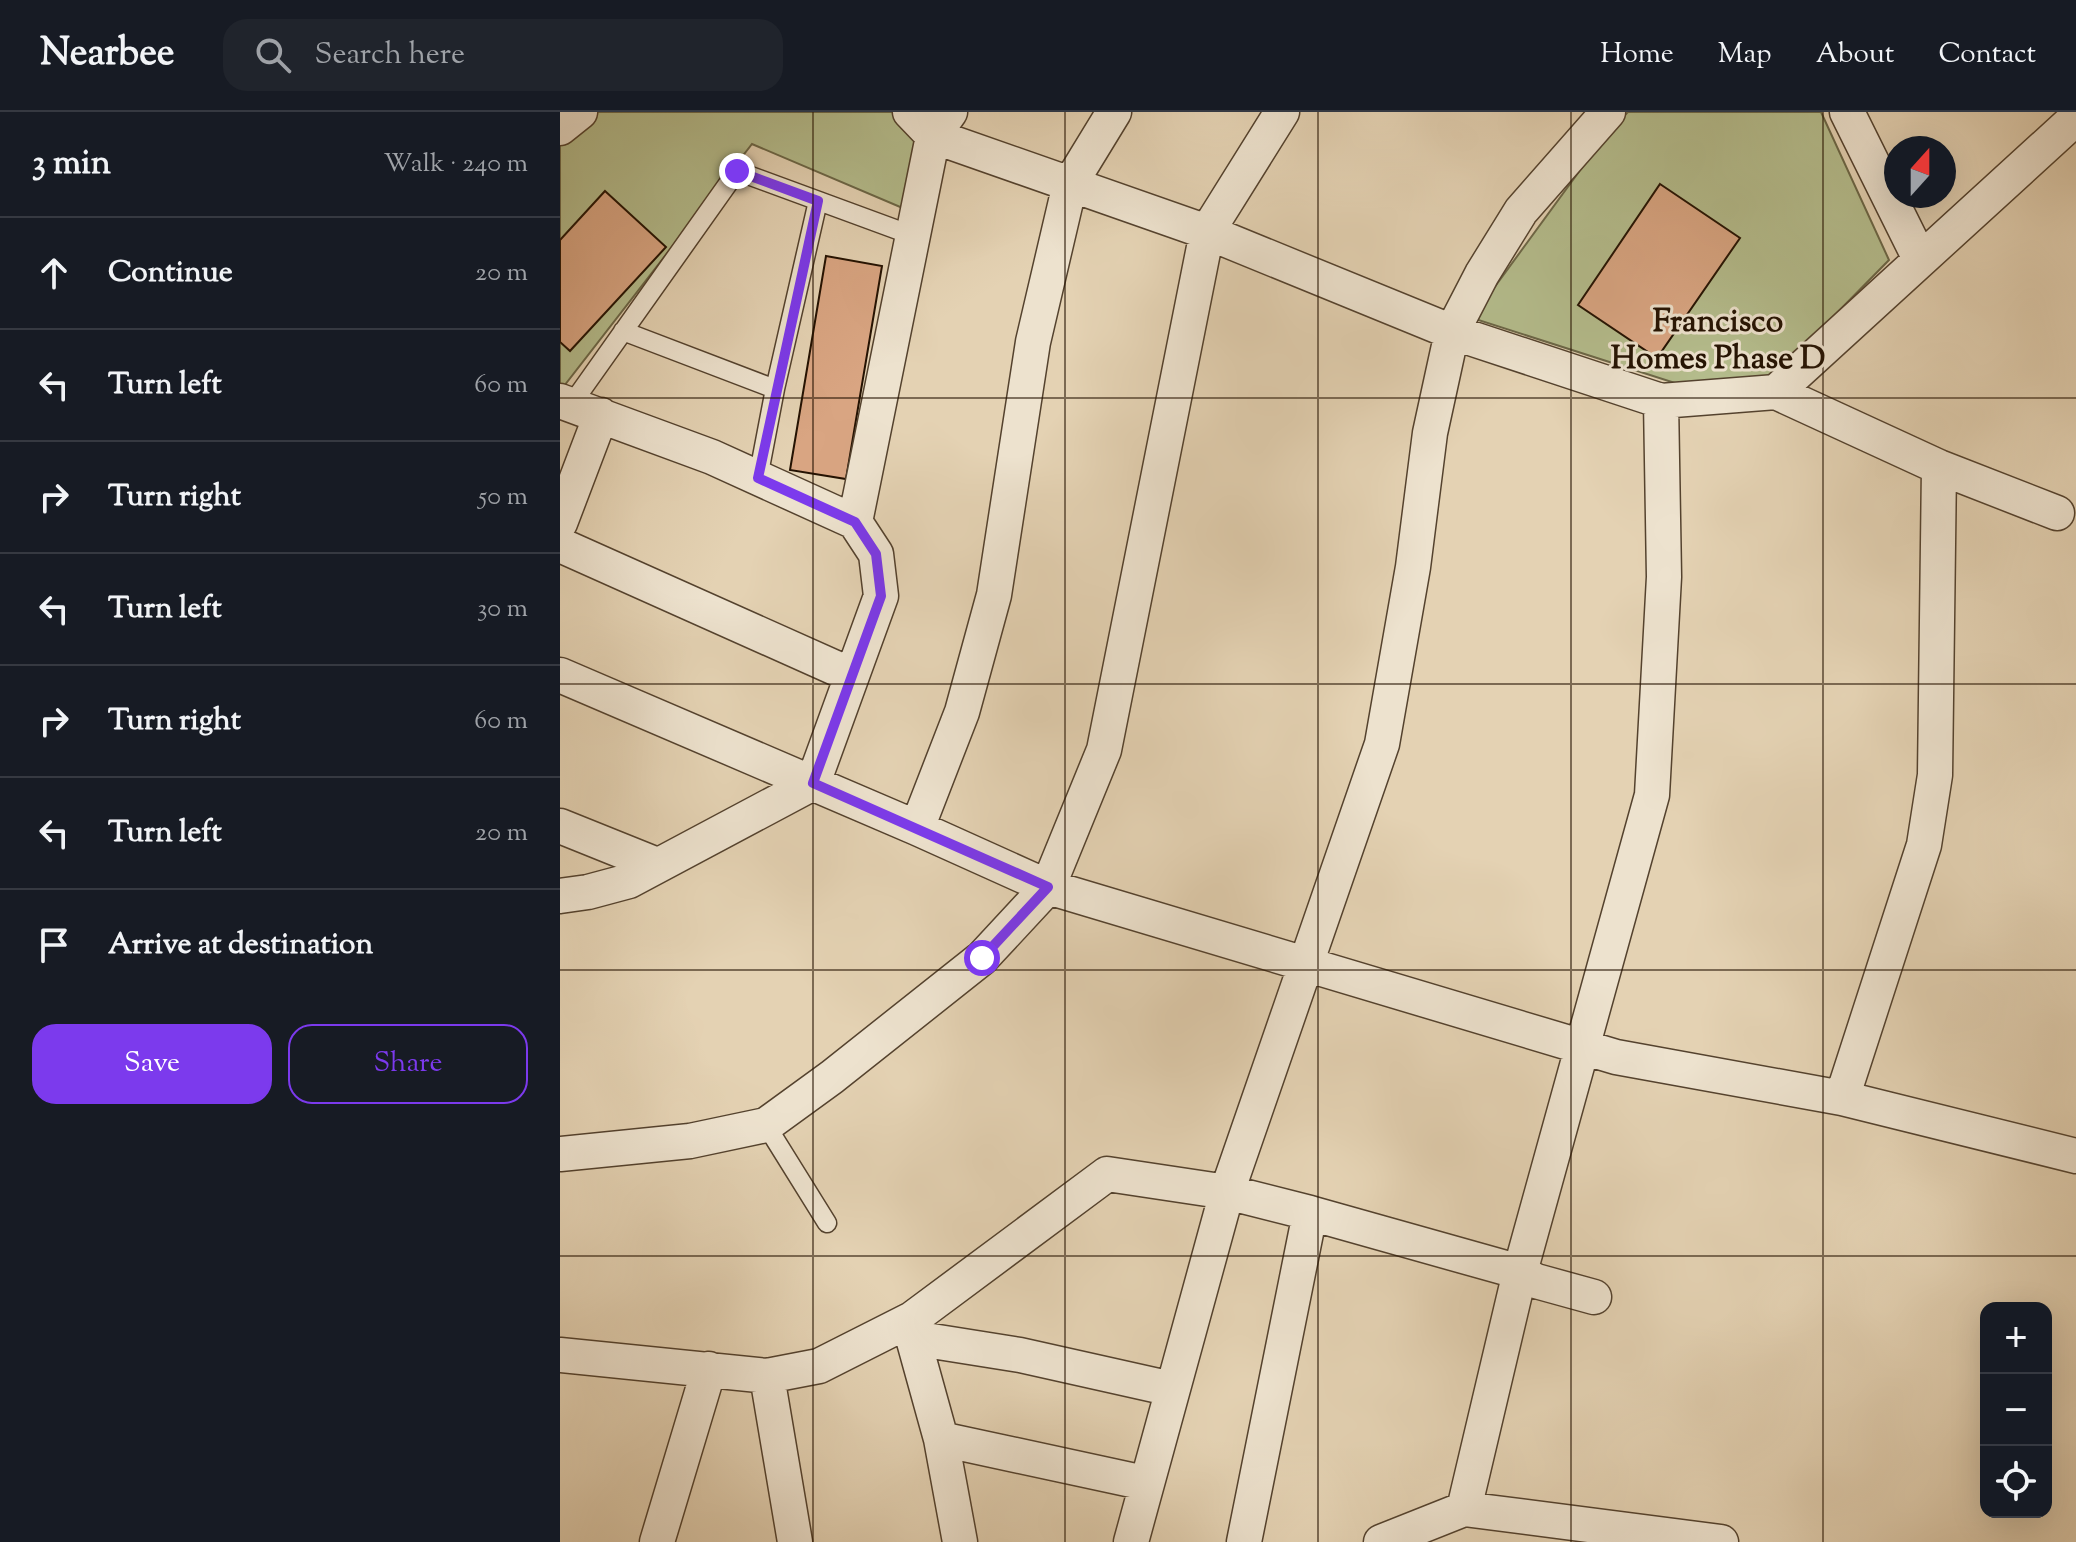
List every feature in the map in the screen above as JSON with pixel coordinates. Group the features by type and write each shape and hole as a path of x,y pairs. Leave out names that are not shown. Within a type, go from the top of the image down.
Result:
{"street":[{"path":"560,128 580,112"},
{"path":"910,112 1070,184 1207,232 1452,332 1661,401 1776,392 1939,467 2057,513"},
{"path":"917,828 962,712 994,595 1033,342 1070,184 1114,112"},
{"path":"560,1154 690,1141 766,1125 982,958 1048,887 1104,750 1207,232 1282,112"},
{"path":"1131,1542 1227,1192 1382,744 1413,567 1430,433 1452,332 1482,274 1521,211 1608,112"},
{"path":"1847,112 1920,259"},
{"path":"1776,392 2076,118"},
{"path":"855,522 914,236 942,124"},
{"path":"1464,1509 1520,1272 1652,795 1664,577 1661,401"},
{"path":"560,523 577,407 712,457 855,522 876,554 881,596 813,783 629,881 560,896"},
{"path":"1842,1098 1924,845 1935,775 1939,467"},
{"path":"560,545 851,675"},
{"path":"560,675 1048,887 1616,1057 1842,1098 2076,1156"},
{"path":"560,826 657,865"},
{"path":"560,1355 767,1376 819,1366 912,1329 1107,1174 1227,1192 1520,1272 1536,1281 1594,1297"},
{"path":"1244,1542 1310,1213"},
{"path":"912,1329 1172,1389"},
{"path":"912,1329 941,1439 960,1542"},
{"path":"657,1542 709,1369"},
{"path":"767,1376 795,1542"},
{"path":"941,1439 1145,1483"},
{"path":"1381,1542 1464,1509 1721,1542"}],"lane":[{"path":"577,407 623,331 737,171 914,236"},
{"path":"758,478 818,201"},
{"path":"623,331 775,389"},
{"path":"766,1125 827,1223"}],"green space":[{"path":"590,112 892,112 922,145 912,212 752,144 564,386 560,384 560,143"},
{"path":"1628,112 1821,112 1889,260 1765,386 1678,384 1472,318 1608,132"}],"building":[{"path":"1660,184 1740,238 1657,358 1578,305"},
{"path":"605,191 666,247 570,351 560,342 560,240"},
{"path":"826,256 882,266 846,479 790,470"}],"district":[{"name":"Francisco Homes Phase D","path":"1718,342"}],"route":[{"path":"737,171 818,201 758,478 855,522 876,554 881,596 813,783 1048,887 982,958"}]}
